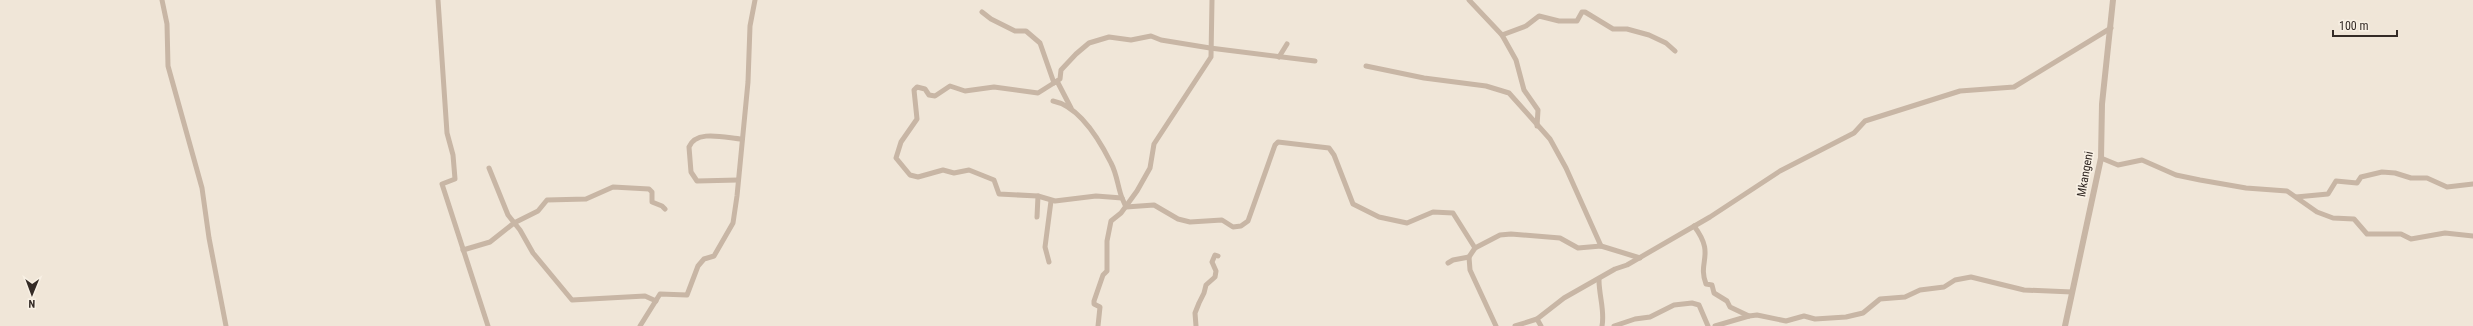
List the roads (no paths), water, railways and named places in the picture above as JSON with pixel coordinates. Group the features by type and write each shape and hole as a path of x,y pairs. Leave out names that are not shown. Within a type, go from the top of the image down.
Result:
{"street":[{"path":"162,0 167,24 168,66 202,188 208,238 226,326"},
{"path":"438,0 446,134 452,155 455,179 442,184 488,326"},
{"path":"640,326 660,294 687,295 698,266 704,259 714,256 733,223 748,82 750,26 755,0"},
{"path":"1098,326 1101,311 1100,307 1094,304 1094,301 1103,275 1107,271 1109,227 1113,218 1126,206 1150,168 1154,144 1159,135 1166,128 1172,114 1211,57 1212,0"},
{"path":"1468,0 1502,35 1516,60 1524,90 1538,110 1537,126"},
{"name":"Mkangeni","path":"2065,326 2101,158 2102,104 2113,0"},
{"path":"982,12 991,19 1015,31 1026,31 1040,43 1056,82 1071,108 1094,134 1112,165 1122,198 1126,206"},
{"path":"1502,35 1526,26 1539,16 1559,21 1577,20 1582,12 1585,12 1613,29 1627,29 1649,35 1666,43 1675,51"},
{"path":"1515,326 1537,319 1564,298 1640,258 1694,226 1780,171 1854,134 1864,121 1960,92 2014,87 2111,28"},
{"path":"1122,198 1096,196 1051,201 1038,196 999,194 994,180 969,170 954,173 942,170 919,177 910,176 896,158 901,142 917,119 914,90 917,87 925,89 929,95 935,96 950,86 965,91 994,87 1038,93 1060,79 1061,70 1088,43 1098,38 1109,37 1131,40 1151,36 1160,40 1210,48 1315,61"},
{"path":"1279,57 1287,44"},
{"path":"1366,66 1424,78 1486,86 1509,93 1550,139 1566,168 1601,246"},
{"path":"1053,100 1064,103 1071,108"},
{"path":"738,180 697,181 691,172 690,147 696,138 704,136 742,139"},
{"path":"1126,206 1154,205 1178,219 1190,222 1222,220 1232,227 1241,226 1248,221 1275,144 1278,142 1299,144 1329,148 1334,155 1353,204 1379,217 1407,223 1433,212 1453,213 1475,248"},
{"path":"2101,158 2118,165 2142,160 2176,175 2227,185 2287,191 2317,212 2333,218 2354,219 2367,234 2401,234 2411,239 2446,233 2473,236"},
{"path":"489,168 508,216 533,253 572,300 644,296 656,301"},
{"path":"2296,197 2328,194 2336,181 2357,183 2361,177 2382,172 2395,172 2411,178 2427,178 2447,187 2473,184"},
{"path":"463,250 490,242 514,223 538,211 547,200 560,198 567,200 586,199 613,186 649,189 654,195 652,202 662,206 665,209"},
{"path":"1037,217 1038,196"},
{"path":"1049,262 1045,247 1051,201"},
{"path":"1694,226 1704,241 1707,255 1703,277 1706,284 1712,286 1714,293 1727,301 1730,307 1749,316"},
{"path":"1496,326 1470,270 1469,257 1475,248 1500,235 1511,234 1560,238 1578,248 1601,246 1640,258"},
{"path":"1196,326 1195,313 1206,284 1215,277 1216,271 1212,262 1215,255 1218,256"},
{"path":"1448,263 1453,260 1469,257"},
{"path":"1715,326 1757,315 1786,321 1804,316 1815,319 1846,317 1864,313 1880,299 1906,297 1920,290 1944,287 1955,280 1971,276 2024,290 2072,292"},
{"path":"1599,280 1599,296 1603,317 1602,326"},
{"path":"1614,326 1635,319 1650,317 1674,305 1692,303 1699,304 1708,326"},
{"path":"1537,319 1542,326"}]}
